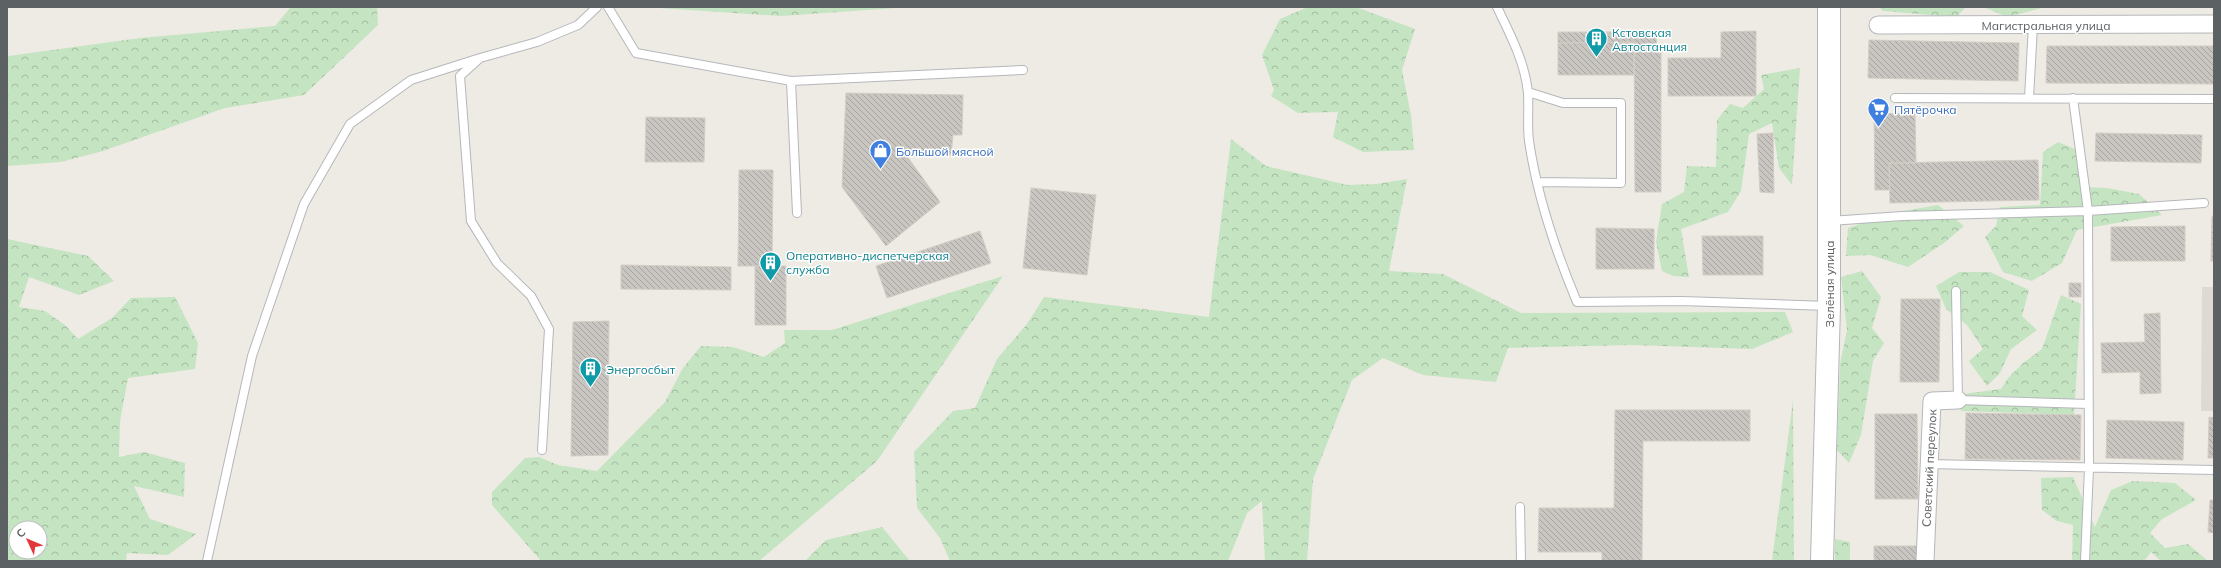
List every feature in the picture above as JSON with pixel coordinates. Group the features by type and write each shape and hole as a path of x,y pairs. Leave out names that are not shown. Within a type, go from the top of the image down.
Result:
{"main road":[{"name":"Зелёная улица","path":"1822,561 1829,306 1829,7"}],"street":[{"name":"Магистральная улица","path":"1878,25 2214,24"},
{"name":"Советский переулок","path":"1925,561 1928,464 1932,401 1958,400"}],"lane":[{"path":"207,561 252,356 304,204 350,124 411,80 537,42 578,25 597,7"},
{"path":"608,7 636,53 791,81 1023,70"},
{"path":"1497,7 1520,59 1528,92 1529,140 1538,182 1563,269 1577,302 1682,302 1829,306"},
{"path":"2029,98 2033,24"},
{"path":"480,58 460,76 471,221 497,263 531,296 549,329 542,450"},
{"path":"791,81 797,213"},
{"path":"1528,92 1563,104 1621,103 1621,183 1538,182"},
{"path":"1895,98 2214,99"},
{"path":"2073,98 2088,211 2089,468 2085,561"},
{"path":"1829,221 1902,216 2088,211 2204,203"},
{"path":"1956,291 1958,400 2088,404"},
{"path":"1928,464 2214,470"},
{"path":"1520,507 1521,561"}],"shaded area":[{"path":"2202,287 2214,287 2214,411 2201,411"}],"green space":[{"path":"291,7 377,7 378,25 304,95 225,108 103,151 61,162 7,166 8,56 140,38 275,26"},
{"path":"644,7 911,7 781,16"},
{"path":"1308,7 1356,7 1415,29 1402,70 1411,115 1414,150 1363,152 1333,137 1338,112 1298,113 1271,96 1274,90 1262,55 1280,19"},
{"path":"1879,7 1966,7 1956,17 1883,11"},
{"path":"1983,7 2045,7 2008,17"},
{"path":"1800,68 1792,185 1779,168 1772,123 1749,134 1741,191 1728,212 1681,229 1689,277 1673,276 1662,271 1656,242 1662,204 1684,192 1687,166 1716,167 1717,120 1730,104 1743,108 1764,89 1761,75"},
{"path":"1231,139 1266,166 1348,185 1376,184 1407,179 1389,271 1443,274 1521,313 1785,312 1793,332 1752,349 1632,345 1508,348 1496,382 1423,375 1383,358 1352,380 1313,479 1307,561 1265,561 1262,501 1247,513 1228,561 950,561 940,538 917,508 914,452 953,411 975,408 997,359 1027,324 1044,297 1209,317"},
{"path":"2058,142 2085,153 2083,187 2107,188 2139,194 2162,215 2077,230 2062,263 2032,281 2003,272 1985,237 1996,226 2000,207 2040,205 2043,152"},
{"path":"1938,205 1964,226 1944,243 1908,267 1870,255 1846,256 1848,228 1892,213"},
{"path":"7,239 88,256 114,281 79,295 29,277 19,307 45,311 65,325 78,339 112,318 131,298 175,297 198,343 195,369 128,378 120,421 119,457 144,452 185,463 184,497 134,486 150,519 196,534 168,555 127,553 126,561 7,561"},
{"path":"1862,271 1881,297 1872,328 1884,343 1873,361 1861,435 1849,463 1837,450 1840,364 1847,330 1841,277"},
{"path":"1959,272 1990,272 2029,290 2022,316 2037,330 2011,349 2000,373 1987,386 1969,361 1983,349 1967,325 1946,309 1936,286"},
{"path":"1003,276 877,461 759,561 541,561 492,505 492,492 525,458 539,457 558,465 597,471 665,402 683,368 701,346 733,347 764,357 785,343 784,330 832,330"},
{"path":"2061,295 2081,304 2074,415 1961,411 1963,394 2001,389 2008,378 2023,363 2042,349"},
{"path":"1793,400 1794,561 1772,561"},
{"path":"2073,477 2095,527 2111,490 2133,481 2175,483 2196,500 2162,519 2150,533 2165,548 2188,544 2208,561 2161,561 2151,552 2144,561 2072,561 2073,525 2057,521 2042,510 2041,478"},
{"path":"882,527 910,561 805,561 826,540"},
{"path":"1835,539 1850,542 1850,561 1835,561"}],"building":[{"path":"1756,31 1756,96 1668,96 1668,58 1721,58 1721,32"},
{"path":"1558,32 1656,32 1657,52 1661,52 1661,192 1635,192 1634,42 1558,43"},
{"path":"1869,40 2019,43 2018,81 1868,78"},
{"name":"Кстовская Автостанция","path":"1634,42 1634,75 1558,75 1558,43"},
{"path":"2047,46 2214,46 2214,84 2046,83"},
{"name":"Большой мясной","path":"846,93 963,95 962,135 953,135 951,155 904,152 940,202 886,246 842,187"},
{"path":"1915,113 1916,163 1889,163 1890,190 1875,190 1874,114"},
{"path":"646,117 705,118 704,162 645,162"},
{"path":"1773,133 1774,193 1760,192 1757,134"},
{"path":"2096,133 2202,135 2201,163 2095,161"},
{"path":"2038,160 2039,200 1890,203 1889,163"},
{"path":"739,170 773,170 772,266 738,266"},
{"path":"1031,188 1096,195 1087,275 1023,268"},
{"path":"2212,216 2214,216 2214,261 2211,261"},
{"path":"2185,226 2185,261 2111,261 2111,227"},
{"path":"1596,228 1654,229 1654,269 1596,269"},
{"path":"980,231 991,263 887,298 876,266"},
{"path":"1702,236 1763,236 1763,275 1703,275"},
{"path":"621,265 731,267 731,290 621,289"},
{"name":"Оперативно-диспетчерская служба","path":"755,266 786,266 786,325 755,325"},
{"path":"2069,283 2081,283 2081,297 2069,297"},
{"path":"1901,299 1940,299 1939,382 1900,382"},
{"path":"2160,313 2161,393 2140,394 2140,372 2102,373 2101,343 2145,342 2144,314"},
{"name":"Энергосбыт","path":"609,321 608,455 571,456 573,322"},
{"path":"1615,410 1750,410 1750,441 1643,441 1642,561 1602,561 1602,552 1538,552 1539,508 1614,508"},
{"path":"1966,413 2081,415 2080,460 1965,459"},
{"path":"1875,414 1917,414 1918,499 1875,499"},
{"path":"2209,417 2214,418 2214,458 2208,458"},
{"path":"2107,420 2184,422 2183,460 2106,458"},
{"path":"2210,500 2214,500 2214,533 2208,532"},
{"path":"1874,546 1917,546 1918,561 1874,561"}],"place":[{"name":"Кстовская Автостанция","path":"1596,58"},
{"name":"Пятёрочка","path":"1879,128"},
{"name":"Большой мясной","path":"880,170"},
{"name":"Оперативно-диспетчерская служба","path":"771,282"},
{"name":"Энергосбыт","path":"590,388"}]}
